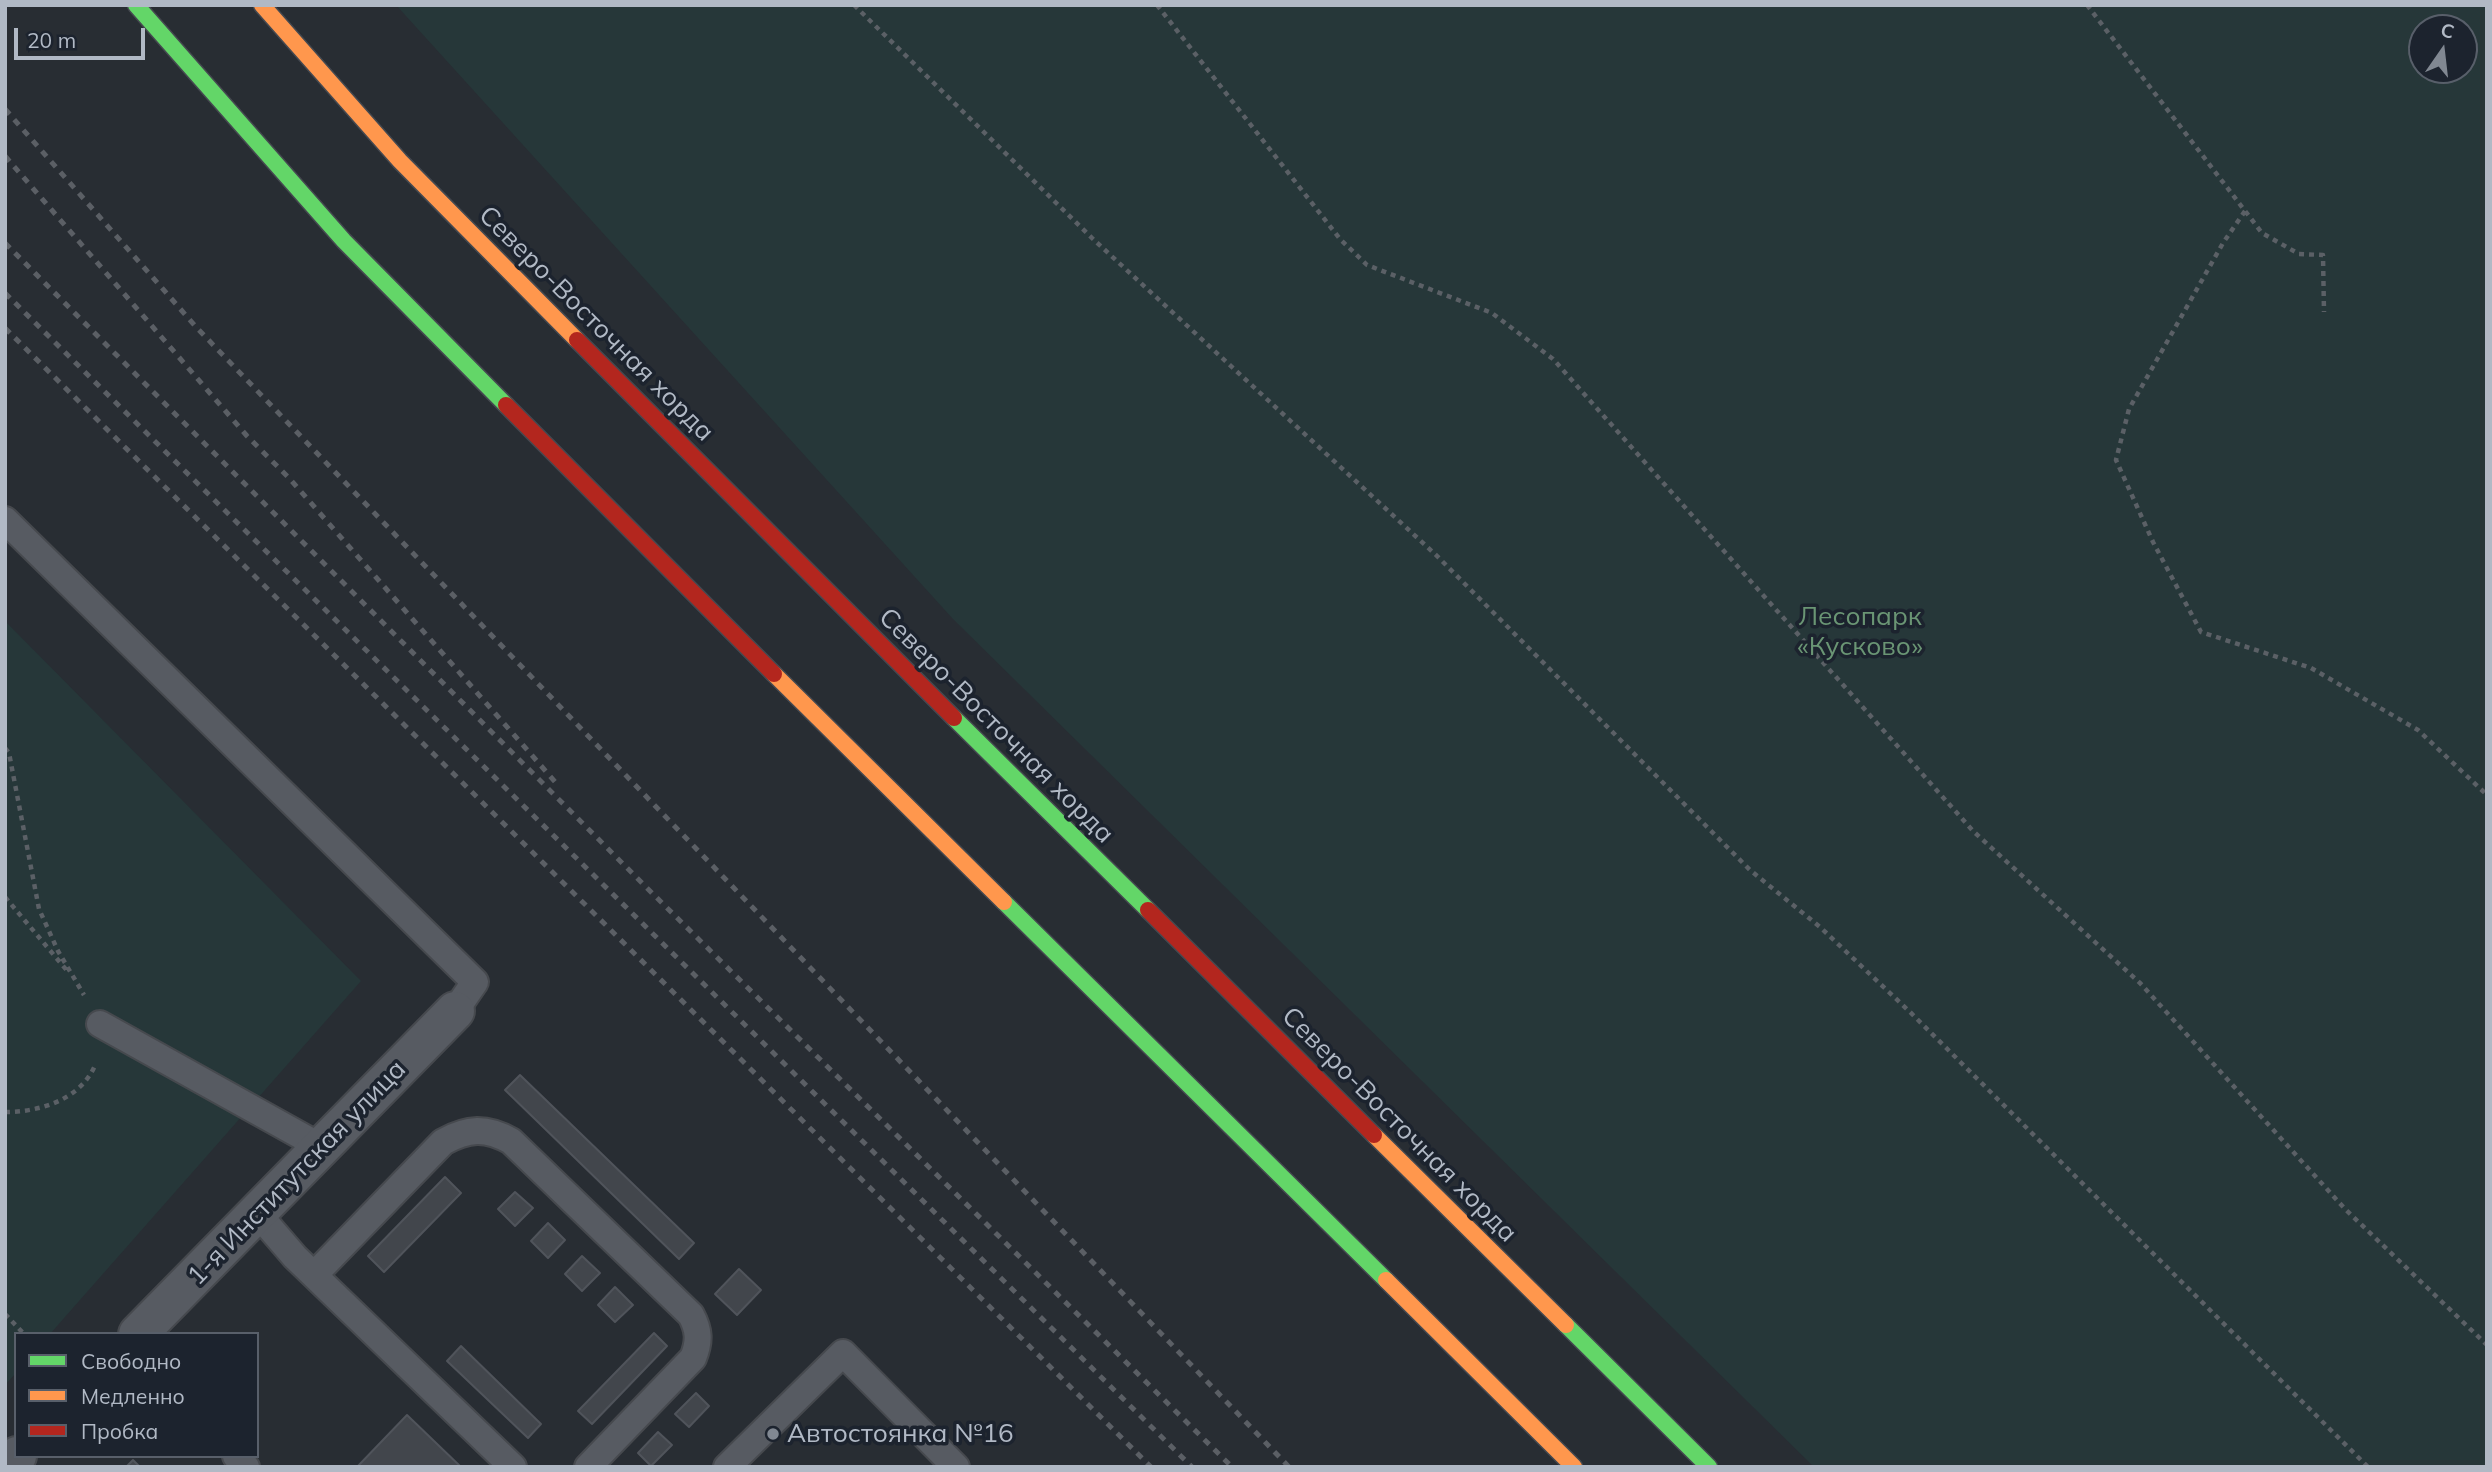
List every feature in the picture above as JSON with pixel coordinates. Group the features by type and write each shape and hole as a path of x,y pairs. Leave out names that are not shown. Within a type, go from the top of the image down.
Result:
{"main road":[{"path":"136,5 344,241 688,589 1574,1467"},
{"name":"Северо-Восточная хорда","path":"262,5 400,161 742,508 1709,1467"}],"street":[{"name":"1-я Институтская улица","path":"140,1332 455,1011"}],"lane":[{"path":"5,520 475,982 455,1011"},
{"path":"100,1024 323,1148"},
{"path":"314,1275 443,1142 459,1133 477,1129 495,1132 511,1141 691,1315 697,1325 699,1336 693,1357 588,1467"},
{"path":"258,1214 314,1275 513,1467"},
{"path":"727,1467 843,1353 956,1467"}],"path":[{"path":"854,5 1093,239 1436,555 1750,870 1820,928 1910,1012 2368,1467"},
{"path":"1157,5 1340,239 1367,265 1492,313 1553,359 1973,831 2140,983 2345,1209 2487,1345"},
{"path":"2087,5 2262,233 2299,254 2323,254 2324,312"},
{"path":"2245,211 2223,243 2129,409 2116,460 2153,542 2201,632 2311,668 2418,730 2487,795"},
{"path":"5,748 9,753 39,909 58,951 100,1024 95,1065 76,1093 28,1112 5,1112"},
{"path":"5,897 80,988"},
{"path":"5,1314 22,1332"}],"green space":[{"name":"Лесопарк «Кусково»","path":"396,5 2487,5 2487,1467 1814,1467 953,619"},
{"path":"5,621 361,981 52,1332 14,1332 14,1375 5,1385"}],"building":[{"path":"520,1075 694,1243 679,1259 505,1090"},
{"path":"445,1177 461,1193 384,1272 368,1256"},
{"path":"515,1192 533,1208 515,1226 498,1209"},
{"path":"548,1223 565,1240 548,1258 531,1241"},
{"path":"582,1256 600,1273 582,1291 565,1274"},
{"path":"739,1269 761,1290 737,1315 715,1294"},
{"path":"615,1287 633,1305 615,1322 598,1305"},
{"path":"654,1333 667,1346 592,1424 578,1411"},
{"path":"461,1346 541,1424 528,1438 447,1361"},
{"path":"696,1393 709,1406 689,1427 675,1414"},
{"path":"407,1415 461,1467 357,1467"},
{"path":"658,1432 672,1445 651,1466 638,1453"},
{"path":"133,1460 140,1467 126,1467"}],"railway":[{"path":"5,109 197,328 1289,1467"},
{"path":"5,156 247,436 289,478 557,784"},
{"path":"5,243 653,894 1232,1467"},
{"path":"5,293 1192,1467"},
{"path":"5,328 1151,1467"}],"traffic: fast":[{"path":"136,5 344,241 506,405"},
{"path":"954,718 1148,910"},
{"path":"1004,902 1386,1280"},
{"path":"1566,1325 1709,1467"}],"traffic: slow":[{"path":"262,5 400,161 577,340"},
{"path":"774,674 1004,902"},
{"path":"1374,1135 1566,1325"},
{"path":"1386,1280 1574,1467"}],"traffic: jam":[{"path":"577,340 954,718"},
{"path":"506,405 774,674"},
{"path":"1148,910 1374,1135"}],"place":[{"name":"Автостоянка №16","path":"773,1434"}]}
